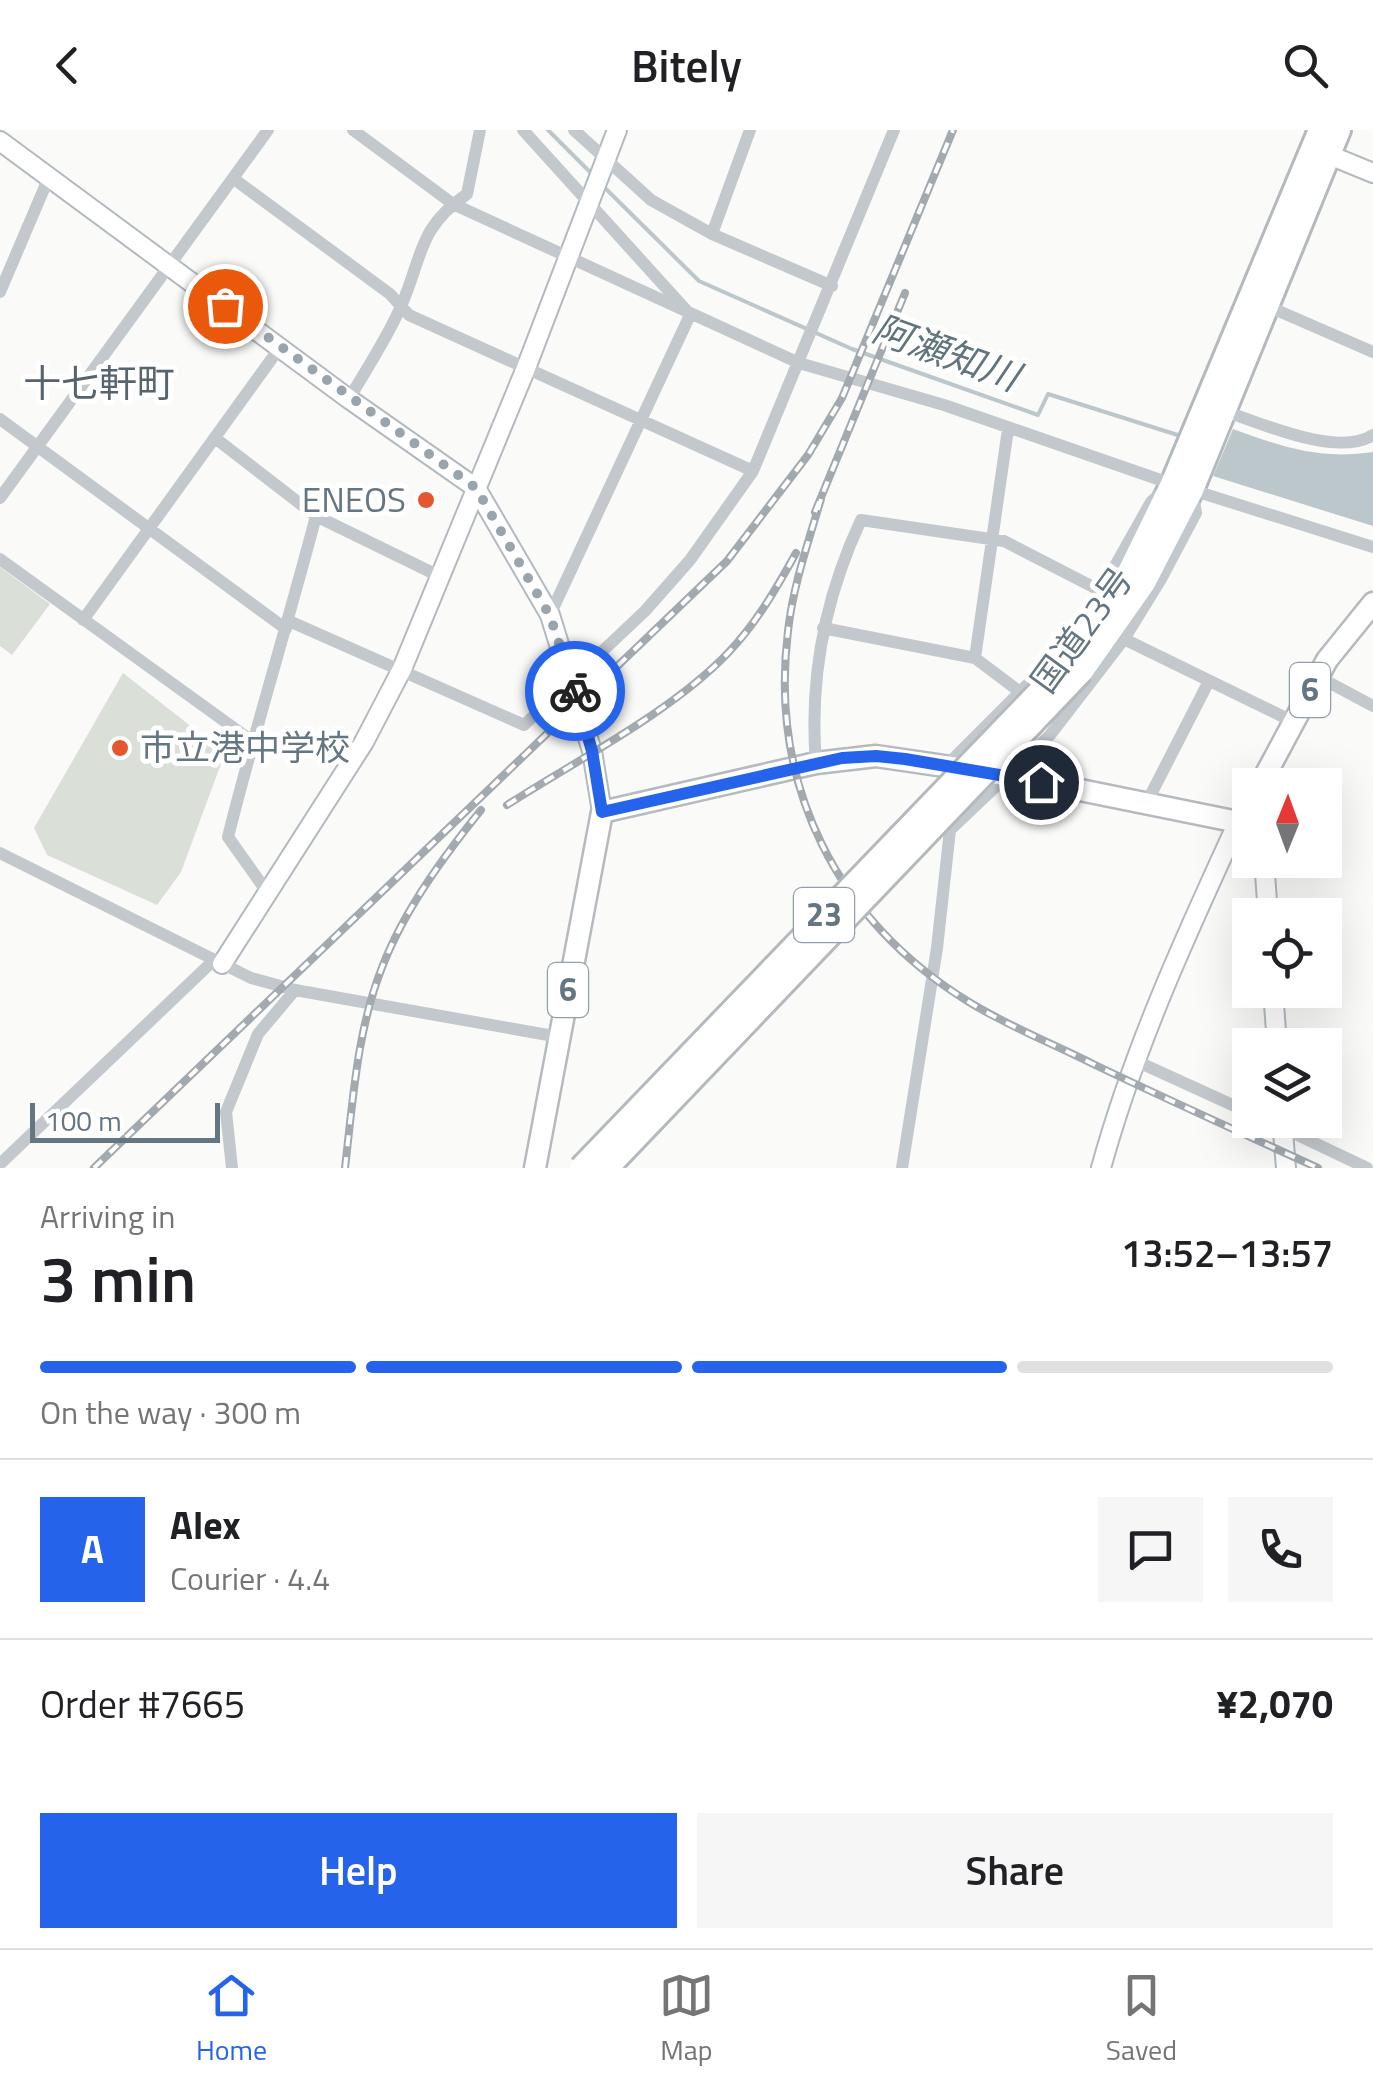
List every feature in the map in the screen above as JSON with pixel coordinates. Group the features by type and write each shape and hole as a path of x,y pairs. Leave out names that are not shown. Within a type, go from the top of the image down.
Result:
{"highway":[{"name":"国道23号","path":"607,1168 1075,667 1128,574 1186,486 1320,144 1339,130"},
{"name":"国道23号","path":"1186,486 1185,454 1213,411 1267,306 1320,144"},
{"name":"国道23号","path":"581,1168 1075,667"}],"main road":[{"name":"6","path":"1269,768 1317,676 1373,603"},
{"path":"602,812 816,763 876,756 1006,775 1232,821"},
{"name":"6","path":"534,1168 602,812"}],"street":[{"path":"0,498 268,130"},
{"path":"353,130 453,204 799,363 944,405 1373,547"},
{"path":"350,399 402,305 427,232 467,194 480,130"},
{"path":"523,130 592,197 690,314"},
{"path":"574,130 604,166 651,200 830,290"},
{"path":"0,1164 218,963 364,742 402,669 526,368 617,130"},
{"path":"712,234 750,130"},
{"path":"0,419 287,625 402,669 524,726 645,612 690,560 753,471 894,130"},
{"path":"0,141 476,488 550,616 592,751 602,812"},
{"path":"1320,144 1373,174"},
{"path":"0,292 49,177"},
{"path":"234,179 402,305 409,315 753,471"},
{"path":"1267,306 1373,352"},
{"path":"550,616 690,314"},
{"path":"83,620 281,346"},
{"path":"1213,411 1313,440 1354,441 1373,435"},
{"path":"974,658 1008,428"},
{"path":"215,438 316,516 439,576"},
{"path":"945,767 1057,655 1101,591 1150,502 1186,486"},
{"path":"902,1168 937,948 950,830 1050,735 1124,639 1162,579 1196,513 1186,486"},
{"path":"267,892 228,837 316,516"},
{"path":"816,763 816,672 823,628 834,585 861,520 1004,541 1101,591"},
{"path":"0,559 252,741"},
{"path":"823,628 974,658 1020,692"},
{"path":"1124,639 1292,722"},
{"path":"1317,676 1373,706"},
{"path":"1146,804 1210,681"},
{"path":"1101,1168 1136,1060 1232,835"},
{"path":"0,853 251,978 295,990 559,1036"},
{"path":"232,1168 226,1112 258,1034 295,990"},
{"path":"1136,1060 1232,1105"},
{"path":"1280,1138 1286,1168"},
{"path":"1308,1138 1367,1168"}],"shaded area":[{"path":"1233,429 1302,450 1335,454 1373,452 1373,526 1213,476"},
{"path":"0,567 50,604 12,655 0,646"},
{"path":"123,673 225,753 181,872 157,905 47,855 34,828"}],"waterway":[{"name":"阿瀬知川","path":"548,130 594,176"},
{"name":"阿瀬知川","path":"604,187 699,281 852,349 1038,415 1048,394 1184,437"}],"railway":[{"path":"94,1168 727,561 808,455 842,398 953,130"},
{"path":"815,512 905,293"},
{"path":"821,499 793,598 785,688 790,743 802,795 822,844 849,890 882,932 923,969 969,1002 1147,1090 1318,1168"},
{"path":"507,805 622,735 704,676 747,631 796,553"},
{"path":"345,1168 362,1039 383,965 426,884 481,810"}],"way so far":[{"path":"225,306 476,488 550,616 575,691"}],"place":[{"name":"ENEOS","path":"426,500"},
{"name":"市立港中学校","path":"120,748"}],"district":[{"name":"十七軒町","path":"99,384"}],"route":[{"path":"575,691 592,751 602,812 842,758 905,759 1041,782"}]}
